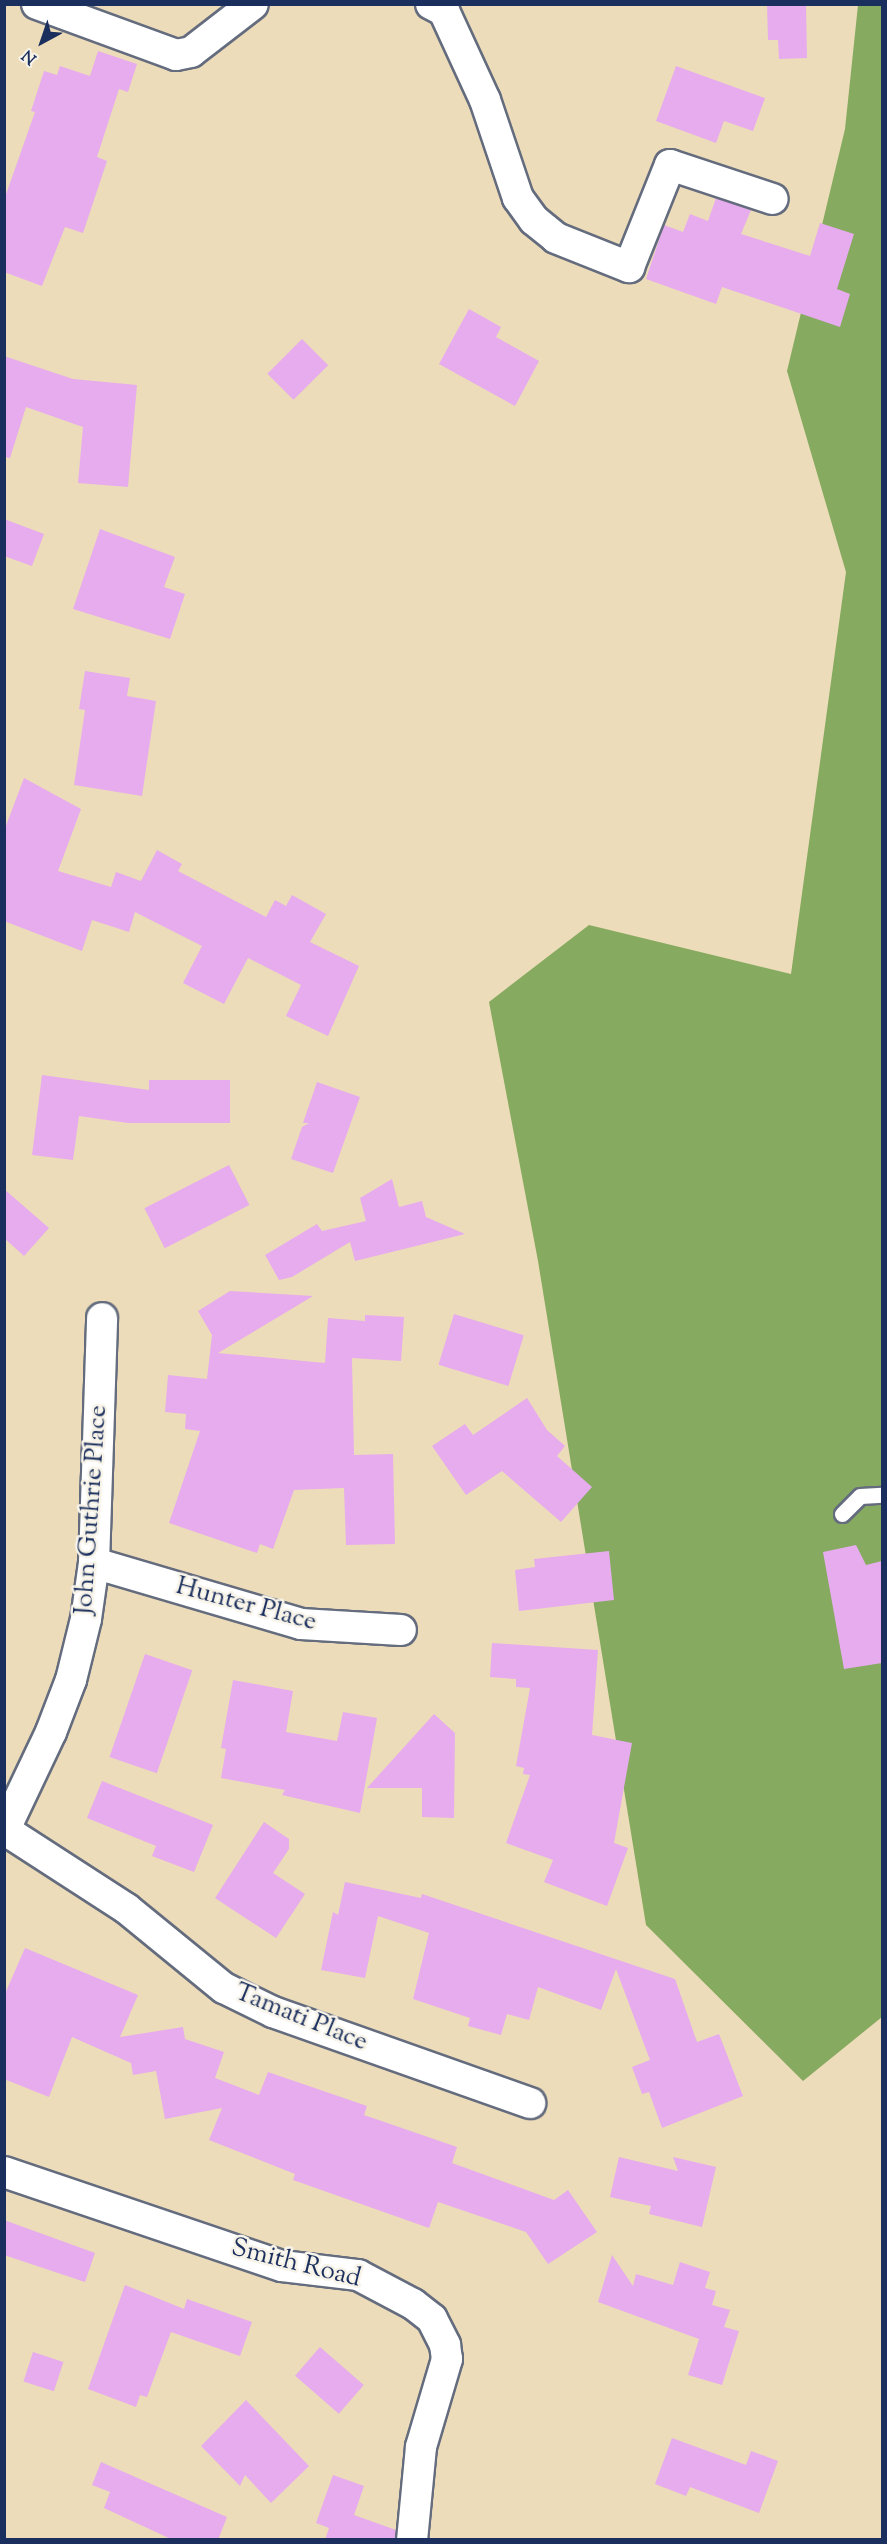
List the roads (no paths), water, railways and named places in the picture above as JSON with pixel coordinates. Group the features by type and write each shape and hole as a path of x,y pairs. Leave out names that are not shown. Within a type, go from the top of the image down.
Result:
{"street":[{"path":"37,4 176,55 190,52 253,4"},
{"path":"431,4 444,11 485,100 518,198 534,220 556,238 628,267 670,165 773,199"},
{"name":"John Guthrie Place","path":"5,1831 71,1680 86,1619 94,1563 102,1318"},
{"name":"Hunter Place","path":"94,1563 301,1624 400,1630"},
{"name":"Tamati Place","path":"5,1831 127,1909 224,1988 273,2012 530,2103"},
{"name":"Smith Road","path":"4,2172 282,2266 358,2275 413,2304 432,2319 445,2345 447,2360 421,2447 412,2540"}],"lane":[{"path":"842,1514 860,1496 882,1495"}]}
